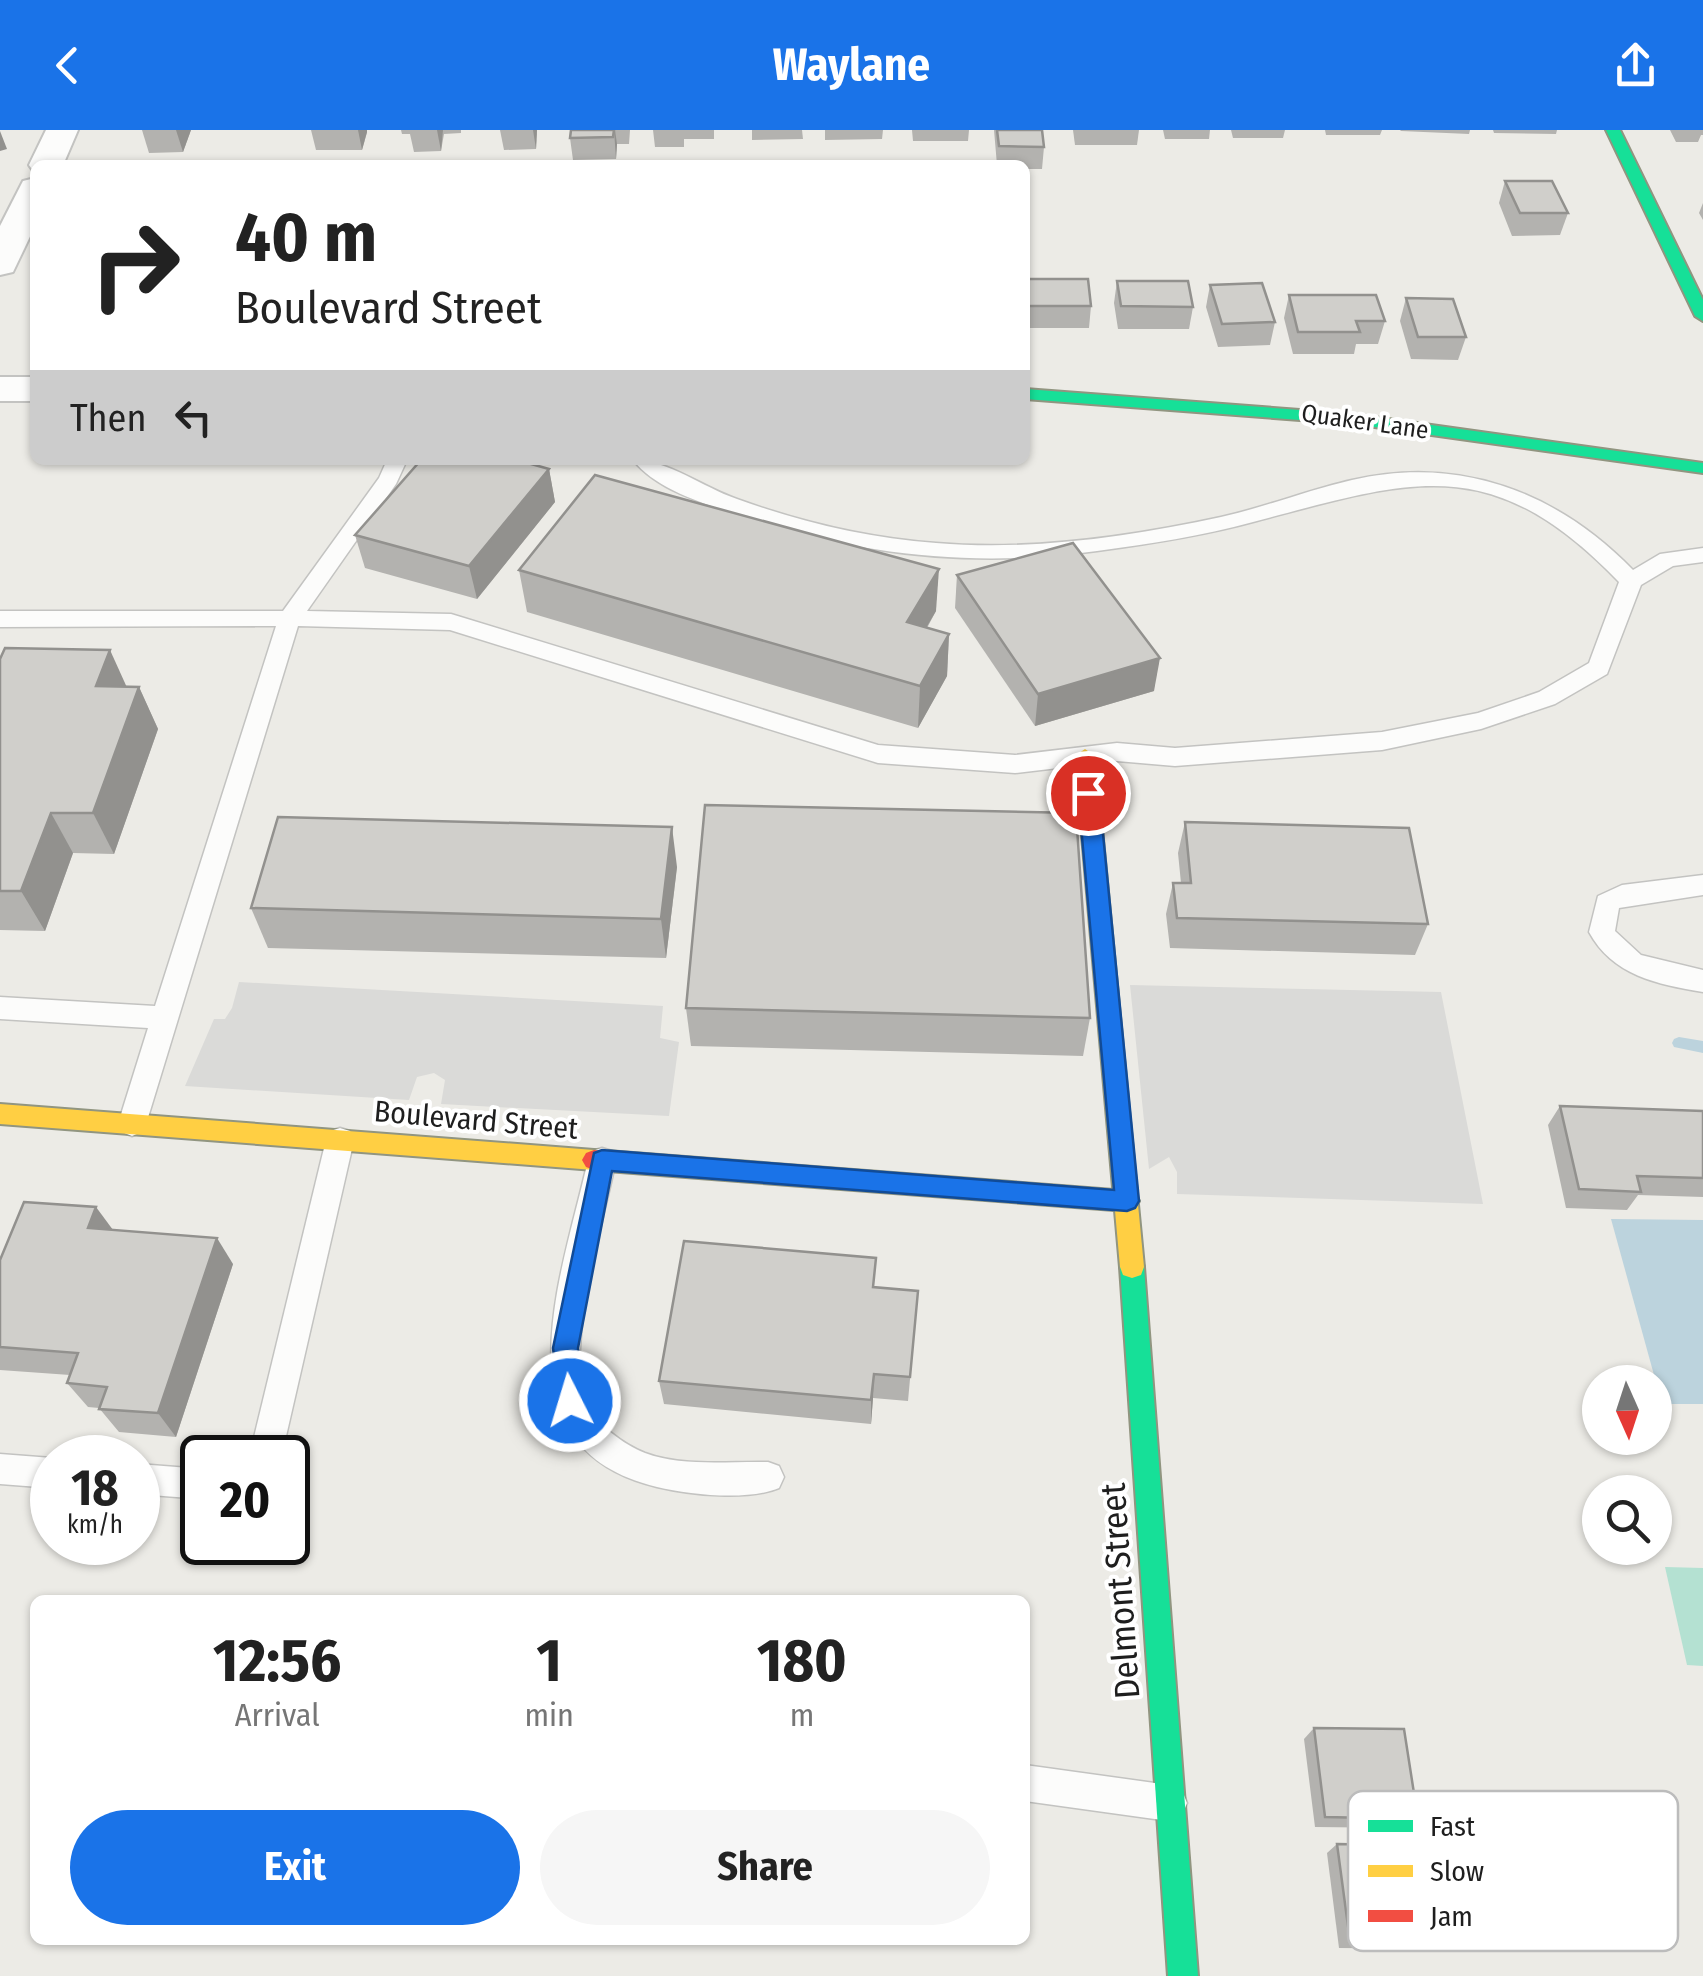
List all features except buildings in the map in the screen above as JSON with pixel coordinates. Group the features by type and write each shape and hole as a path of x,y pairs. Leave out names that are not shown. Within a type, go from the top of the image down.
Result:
{"street":[{"path":"48,160 62,130"},
{"path":"1613,130 1696,289 1703,316"},
{"path":"0,264 20,204"},
{"path":"0,389 30,390"},
{"name":"Quaker Lane","path":"1030,394 1352,419 1703,468"},
{"name":"Delmont Street","path":"1085,756 1127,1201 1183,1976"},
{"name":"Boulevard Street","path":"0,1114 1127,1201"}],"lane":[{"path":"132,1124 290,618 390,478 395,465"},
{"path":"652,465 724,503 825,535 940,555 1080,546 1204,528 1406,478 1463,481 1513,492 1565,520 1599,545 1631,581"},
{"path":"0,619 451,622 878,754 1015,764 1118,752 1175,756 1382,741 1480,721 1547,698 1598,668 1631,581 1668,558 1703,556"},
{"path":"1703,884 1622,895 1607,903 1602,932 1628,960 1656,973 1703,981"},
{"path":"0,1008 164,1018"},
{"path":"270,1435 340,1140"},
{"path":"602,1160 565,1348 570,1401 588,1431 620,1459 661,1473 768,1477"},
{"path":"0,1469 30,1471"},
{"path":"1030,1785 1170,1803"}],"shaded area":[{"path":"239,982 663,1006 660,1038 679,1042 669,1116 441,1104 445,1080 434,1073 417,1077 409,1100 185,1086 214,1019 225,1019 232,1008"},
{"path":"1130,985 1441,992 1483,1204 1177,1194 1177,1172 1169,1157 1149,1169"}],"green space":[{"path":"1665,1567 1703,1568 1703,1666 1687,1665"}],"water":[{"path":"1611,1219 1703,1220 1703,1404 1672,1404 1672,1365 1651,1365"}],"waterway":[{"path":"1679,1043 1703,1047"}],"traffic: fast":[{"path":"1613,130 1703,316"},
{"path":"1030,394 1353,419 1703,468"},
{"path":"1132,1267 1183,1976"}],"traffic: slow":[{"path":"1085,756 1132,1267"},
{"path":"0,1114 594,1160"}],"traffic: jam":[{"path":"594,1160 1127,1201"}],"route":[{"path":"570,1401 565,1348 602,1160 1127,1201 1088,793"}]}
